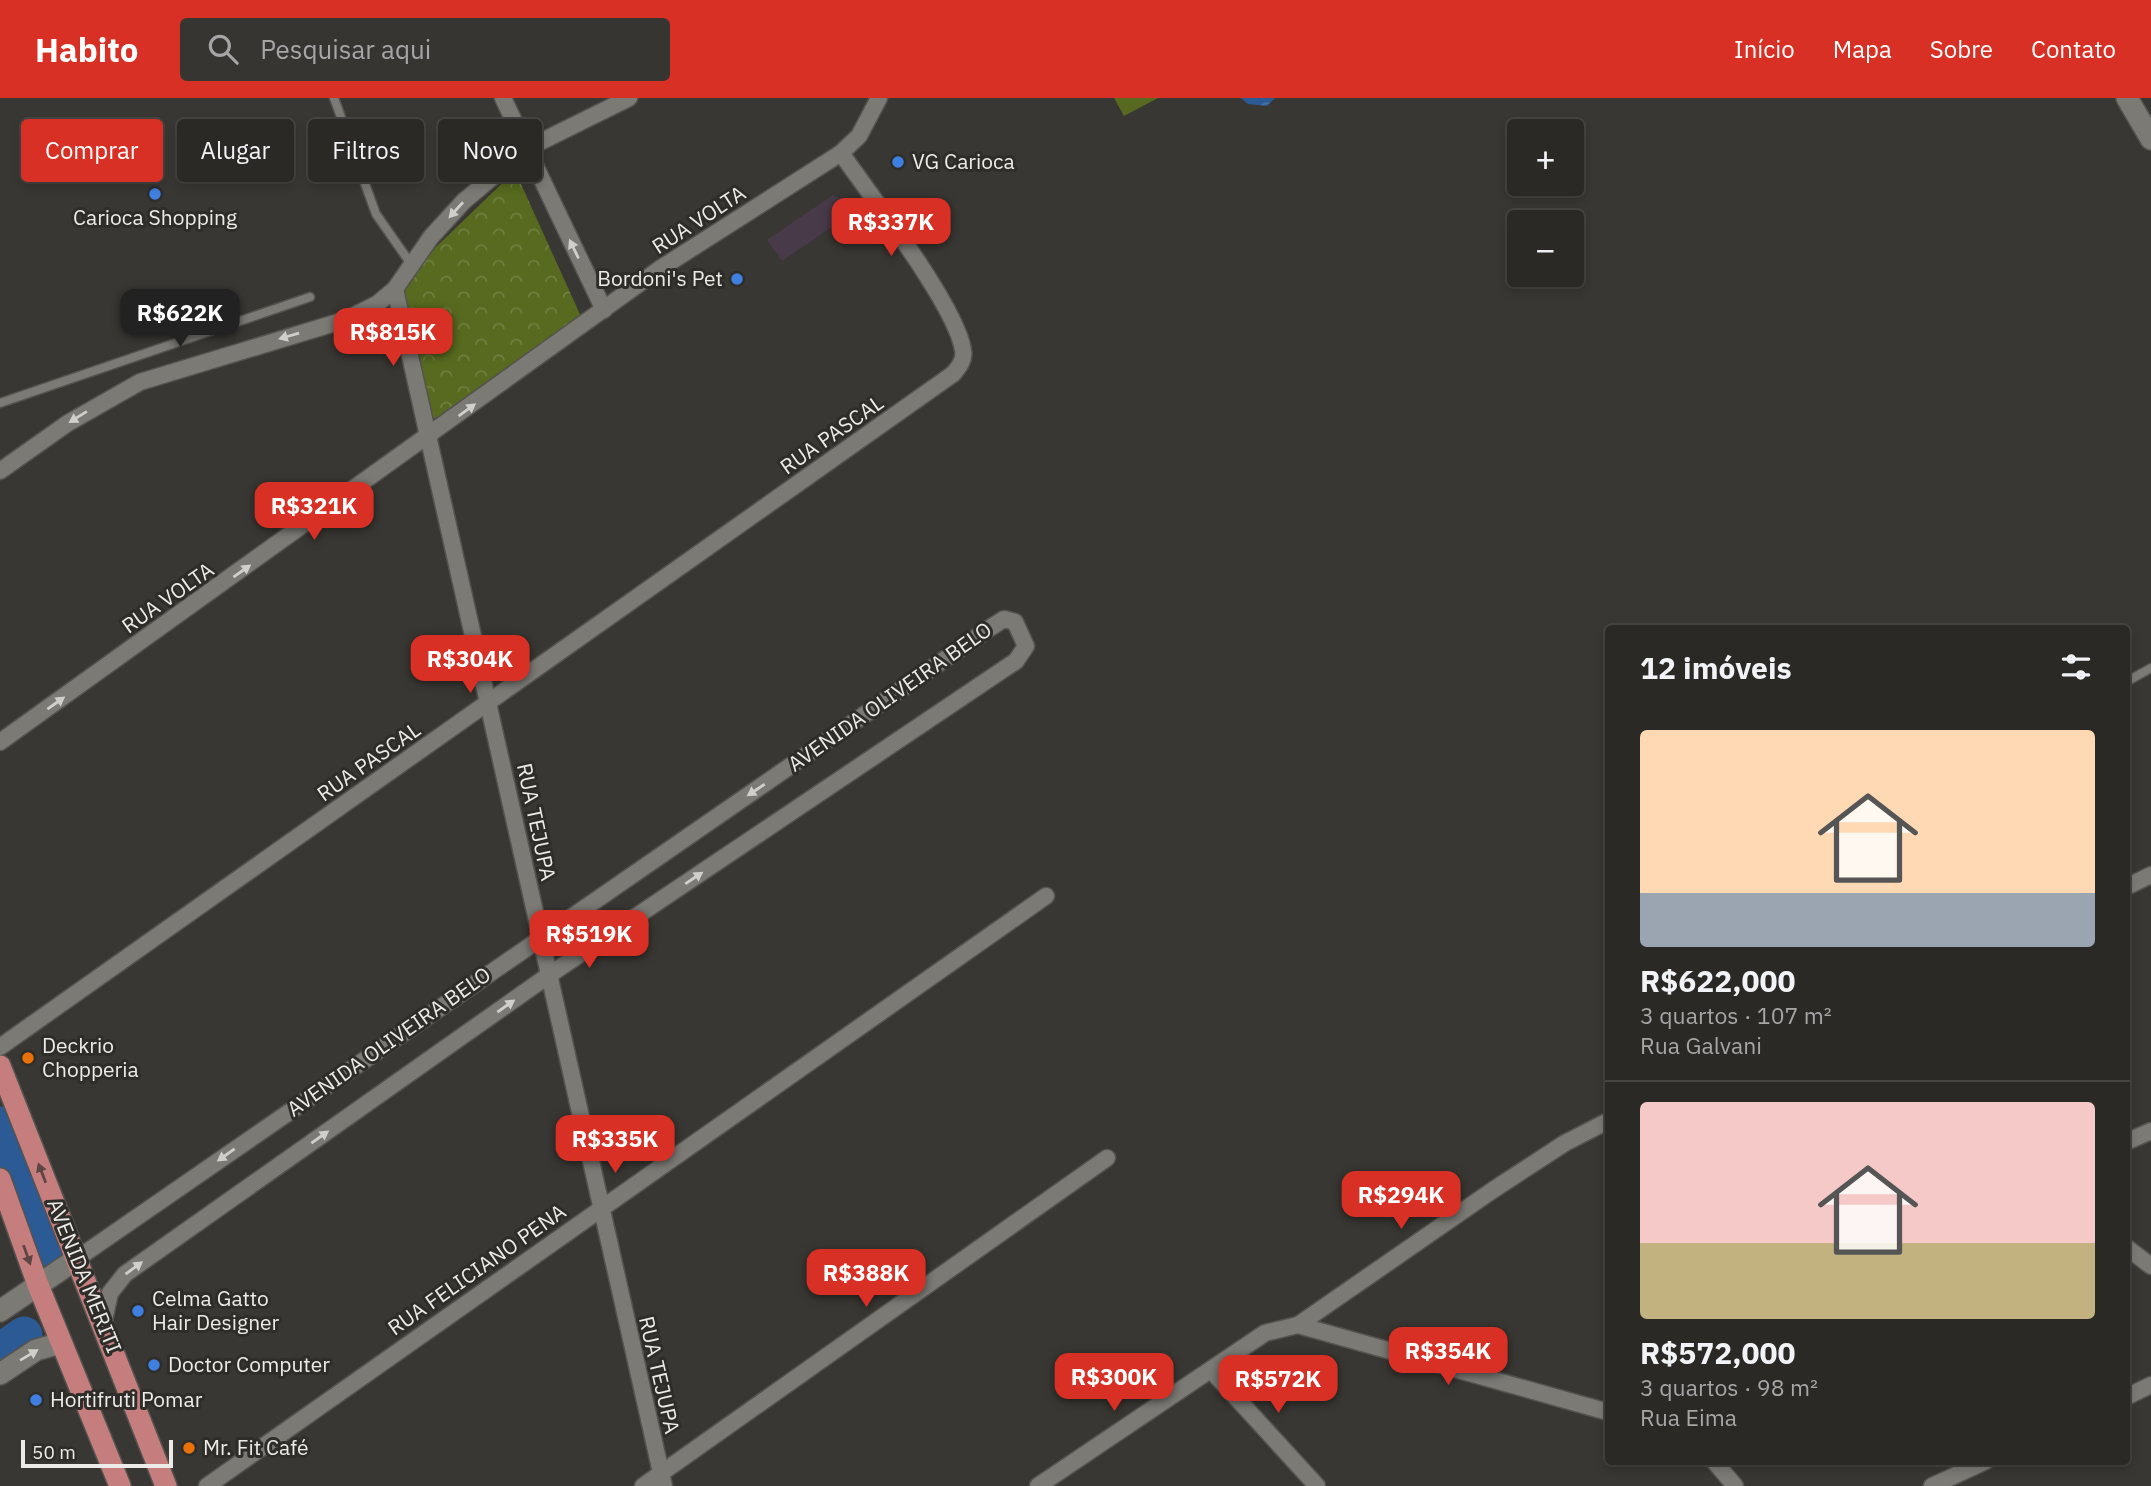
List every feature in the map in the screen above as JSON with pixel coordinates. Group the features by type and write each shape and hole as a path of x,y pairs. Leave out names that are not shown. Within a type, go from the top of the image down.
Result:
{"main road":[{"name":"AVENIDA MERITI","path":"0,1066 166,1486"},
{"name":"AVENIDA MERITI","path":"0,1179 61,1343 120,1486"}],"street":[{"path":"503,98 512,119"},
{"path":"542,141 629,98"},
{"name":"RUA VOLTA","path":"0,742 427,439 661,268 841,153 870,121 879,98"},
{"path":"2127,98 2151,139"},
{"name":"RUA PASCAL","path":"0,1047 953,374 964,352 953,322 927,278 841,153"},
{"path":"0,471 68,423 140,382 345,320 377,304 396,289 411,264 464,201 487,182"},
{"path":"542,182 604,310"},
{"name":"RUA TEJUPA","path":"396,289 427,439 489,704 599,1209 662,1480"},
{"name":"AVENIDA OLIVEIRA BELO","path":"0,1311 1004,619 1016,622 1026,646 1016,661 549,975 125,1274 110,1293 103,1325"},
{"path":"2130,885 2151,875"},
{"name":"RUA FELICIANO PENA","path":"207,1486 1046,896"},
{"path":"1298,1325 1493,1190 1565,1143 1605,1123"},
{"path":"2130,1140 2151,1132"},
{"path":"643,1486 662,1480 1107,1158"},
{"path":"2130,1250 2151,1266"},
{"path":"1038,1486 1265,1333 1276,1328 1298,1325 1605,1411"},
{"path":"0,1374 36,1350 61,1343"},
{"path":"1211,1370 1317,1486"},
{"path":"2130,1395 2151,1385"},
{"path":"1717,1465 1735,1486"},
{"path":"1932,1486 1977,1465"}],"lane":[{"path":"334,98 376,214 411,264"},
{"path":"0,403 310,297"},
{"path":"2130,680 2151,668"}],"shaded area":[{"path":"833,195 839,198 851,214 782,261 767,240"}],"green space":[{"path":"1114,98 1158,98 1124,116"},
{"path":"504,182 520,182 583,321 441,422 425,413 403,292 411,271"}],"water":[{"path":"1241,98 1275,98 1267,106 1248,104"}],"waterway":[{"path":"0,1125 54,1257"},
{"path":"0,1352 24,1335"}],"place":[{"name":"VG Carioca","path":"898,162"},
{"name":"Carioca Shopping","path":"155,194"},
{"name":"Bordoni's Pet","path":"737,279"},
{"name":"Deckrio Chopperia","path":"28,1058"},
{"name":"Celma Gatto Hair Designer","path":"138,1311"},
{"name":"Doctor Computer","path":"154,1365"},
{"name":"Hortifruti Pomar","path":"36,1400"},
{"name":"Mr. Fit Café","path":"189,1448"}]}
